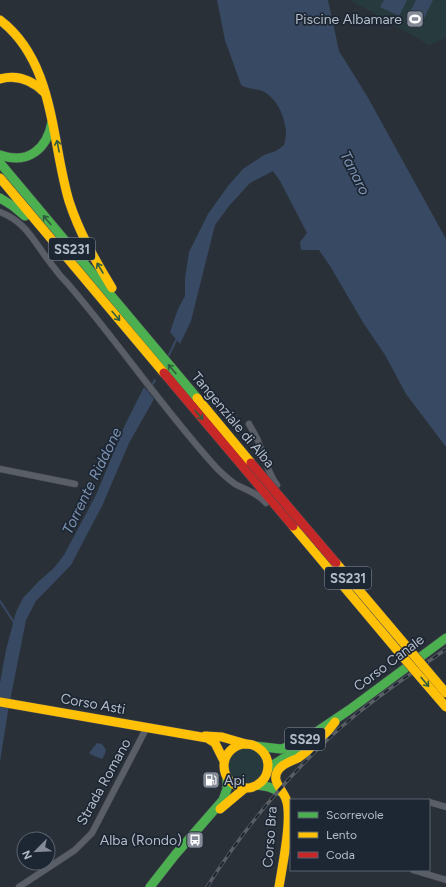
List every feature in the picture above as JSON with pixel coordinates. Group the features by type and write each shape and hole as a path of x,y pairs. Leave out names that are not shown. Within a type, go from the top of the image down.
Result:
{"main road":[{"path":"0,20 5,23 22,44 41,77 52,117 66,188 77,222 97,263 144,336"},
{"path":"0,79 10,77 26,79 39,86 45,93"},
{"path":"0,155 6,158 16,159 29,155 42,147 50,133 52,117"},
{"name":"Tangenziale di Alba","path":"0,163 144,336 248,466 446,707"},
{"name":"Tangenziale di Alba","path":"0,178 91,286 446,693"},
{"path":"0,198 20,211 47,243 91,286"},
{"name":"Corso Canale","path":"255,746 281,749 300,743 349,710 446,638"},
{"name":"Corso Asti","path":"0,702 207,738 215,743 224,761"},
{"name":"Corso Canale","path":"268,768 303,747 349,710"},
{"name":"Corso Bra","path":"279,791 276,778 279,769 315,745 324,737 335,722"},
{"name":"Corso Asti","path":"181,733 222,737 246,744"},
{"path":"150,887 174,855 223,800 227,789 224,761 227,754 232,749 246,744"},
{"name":"SS29","path":"246,744 255,746 264,753 266,758 268,768 265,778 258,785"},
{"path":"227,778 235,786 251,788 258,785"},
{"name":"Corso Bra","path":"258,785 279,791 287,803 288,838 279,887"},
{"path":"202,824 244,788"}],"street":[{"path":"0,212 19,222 27,230 52,265 95,316 157,396 213,464 236,484 253,492 264,500 406,667"},
{"path":"249,424 257,439 272,479 421,656"},
{"path":"0,469 76,484"},
{"name":"Strada Romano","path":"19,887 75,850 92,833 147,727"},
{"path":"430,802 446,807"},
{"path":"416,871 446,880"}],"green space":[{"name":"Piscine Albamare","path":"350,0 446,0 446,38 429,45"},
{"path":"250,748 259,753 263,759 263,773 259,779 250,784 242,784 233,779 229,773 228,762 233,753 239,749"}],"water":[{"name":"Tanaro","path":"217,0 328,0 339,51 367,96 446,239 446,447 406,394 385,355 364,324 319,250 301,250 300,242 307,233 280,181 273,171 250,183 229,206 215,225 191,321 180,344 170,332 178,309 185,296 185,278 189,252 208,214 228,186 243,169 264,155 276,151 284,145 286,138 282,113 275,101 270,96 259,90 241,85 225,40"},
{"path":"384,0 407,0 399,16 380,7"},
{"path":"416,0 433,0 420,27 406,20"},
{"path":"144,387 154,399 129,443 103,504 71,565 36,601 26,620 8,711 0,762 0,683 6,650 16,612 23,598 54,568 64,555 96,495 125,425"},
{"path":"97,743 102,744 106,750 102,759 89,753"}],"waterway":[{"name":"Torrente Riddone","path":"169,355 177,338"},
{"name":"Torrente Riddone","path":"147,394 155,380"},
{"path":"0,601 15,624"}],"railway":[{"path":"207,887 238,841 255,819 312,754 364,708 446,649"}],"traffic: fast":[{"path":"0,155 10,158 19,158 35,152 46,140 52,122"},
{"path":"0,163 197,398"},
{"path":"0,198 25,216"},
{"path":"255,746 281,749 300,743 349,710 446,638"},
{"path":"268,768 305,745"},
{"path":"150,887 175,855 223,800 227,789 227,778"},
{"path":"258,785 279,791"}],"traffic: slow":[{"path":"0,20 18,37 31,58 41,80 54,128 63,178 69,201 88,246 112,288"},
{"path":"0,79 13,77 24,79 40,88 45,93"},
{"path":"0,178 164,373"},
{"path":"197,398 251,463"},
{"path":"293,526 403,657"},
{"path":"336,563 446,693"},
{"path":"403,657 446,707"},
{"path":"0,702 207,738 215,743 224,761"},
{"path":"279,887 288,829 288,807 286,799 276,781 277,773 283,765 298,758 314,746 335,722"},
{"path":"205,736 222,737 246,744"},
{"path":"242,744 250,744 262,750 268,762 268,766 268,770 262,782 250,788 242,788 230,782 224,770 224,762 230,750 242,744"},
{"path":"220,809 245,788"}],"traffic: jam":[{"path":"164,373 293,526"},
{"path":"251,463 336,563"}],"place":[{"name":"Piscine Albamare","path":"415,19"},
{"name":"Api","path":"211,780"},
{"name":"Alba (Rondo)","path":"195,840"}]}
